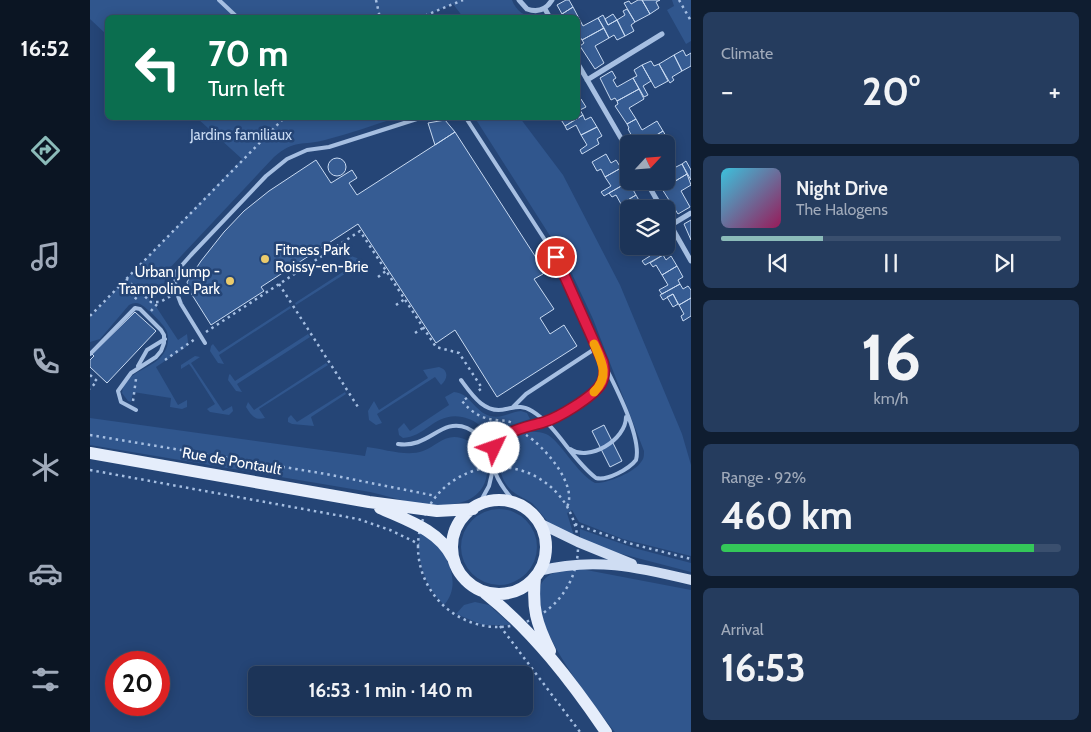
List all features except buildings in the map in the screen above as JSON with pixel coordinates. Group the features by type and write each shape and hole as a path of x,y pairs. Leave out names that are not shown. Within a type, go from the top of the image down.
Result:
{"main road":[{"name":"Rue de Pontault","path":"90,453 369,502 427,510 455,511 475,507"},
{"path":"606,732 561,671 519,624 483,591 463,577 455,562 452,544 455,532 464,516 475,507 500,501 517,504 529,512 539,523 578,542 644,569"},
{"name":"Rue de Pontault","path":"369,502 421,528 444,544 455,562"},
{"path":"483,591 507,593 523,588 537,574 544,561 546,544 539,523"},
{"path":"537,574 576,564 604,564 644,569 691,580"},
{"path":"537,574 533,604 535,617 541,634 561,671"}],"street":[{"path":"519,0 527,9 538,11 545,9 552,0"},
{"path":"545,9 548,15"},
{"path":"587,80 662,34"},
{"path":"580,68 620,137"},
{"path":"675,223 691,214"},
{"path":"675,232 691,261"}],"lane":[{"path":"219,0 235,15"},
{"path":"205,343 176,294 175,277 179,268 281,164 307,150 328,147 414,120"},
{"path":"461,380 482,405 492,410 504,410 519,406 527,408 545,422 579,463 597,479 604,479 634,462 637,448 625,410 565,275 556,257 467,120"},
{"path":"90,354 135,308 140,309 160,329 164,339 162,350 156,357 149,363 136,368"},
{"path":"136,410 123,404 118,394 126,378 136,368 146,351 164,339"},
{"path":"513,407 526,394 596,348"},
{"path":"517,504 502,486 494,467 492,452 496,445 518,429 545,422 596,391 604,376 603,362"},
{"path":"563,442 574,452 582,454 606,445 617,438 623,431 626,422 625,410"},
{"path":"398,444 416,444 443,428 459,426 471,430 480,438 489,449 493,461"},
{"path":"475,507 491,482 494,467"}],"path":[{"path":"376,0 379,15"},
{"path":"426,15 463,0"},
{"path":"679,0 691,21"},
{"path":"90,316 282,120"},
{"path":"163,361 360,231 436,347 459,353 482,388 462,401 474,412 488,419 510,422 538,444 554,463 568,489 570,499 567,507"},
{"path":"378,277 386,271"},
{"path":"126,279 151,302 160,302 176,294"},
{"path":"279,284 358,406"},
{"path":"396,305 405,299"},
{"path":"415,333 423,328"},
{"path":"90,389 97,381 90,374 93,371"},
{"path":"90,435 326,474 436,496"},
{"path":"494,467 515,469 536,476 554,490 567,507 574,524 578,542 576,564 571,580 562,595 550,608 519,624 483,625 466,620 450,610 438,599 425,577 420,560 419,544 421,528 427,510 436,496 451,483 474,471 494,467"},
{"path":"90,470 358,519 390,530 419,544"},
{"path":"574,524 628,543 691,559"},
{"path":"500,626 580,732"}],"green space":[{"path":"90,0 512,0 521,13 526,15 461,15 453,4 426,15 105,15 105,33 90,19"},
{"path":"672,0 691,0 691,41 686,44 667,10 674,6"},
{"name":"Jardins familiaux","path":"199,120 280,120 277,123 281,120 390,120 334,138 293,145 281,151 167,271 163,288 154,299 155,305 178,340 187,334 188,342 186,347 156,367 178,405 187,400 187,407 182,409 170,407 171,398 133,392 131,402 128,401 122,393 124,385 135,374 161,357 167,344 166,329 140,304 134,303 129,305 100,339 90,342 90,317 242,159"},
{"path":"476,120 522,120 563,175 620,285 682,434 691,465 691,556 623,539 579,522 572,510 567,513 574,536 547,521 532,503 512,491 503,479 500,464 503,450 513,438 529,432 538,432 551,437 588,479 595,483 613,479 633,470 644,457 644,451 593,319 566,261"},
{"path":"351,256 357,258 362,263 296,305 295,303 352,266 347,258"},
{"path":"290,306 291,308 219,355 224,364 218,363 210,351 213,344 219,352"},
{"path":"308,334 310,337 237,384 242,392 236,391 228,380 230,374 235,381"},
{"path":"195,356 200,357 191,363 223,411 232,406 233,411 229,415 210,412 207,409 215,404 192,368 189,364 181,369 181,365"},
{"path":"326,363 328,365 259,409 265,418 259,419 254,417 246,407 248,402 254,410"},
{"path":"439,367 446,372 445,380 441,385 435,377 377,414 382,423 376,425 369,420 368,411 374,401 379,410 428,378 423,370"},
{"path":"345,392 346,394 311,417 314,426 288,422 288,418 291,415 297,422"},
{"path":"454,392 460,393 480,411 490,416 498,417 521,411 527,413 530,419 508,426 495,437 473,421 453,416 438,421 411,437 403,438 399,435 398,429 404,423 410,431 449,405 445,397"},
{"path":"90,418 365,456 367,447 403,453 417,453 446,439 456,437 472,444 481,452 486,461 487,472 485,482 480,491 471,498 448,505 425,504 370,492 90,445"},
{"path":"499,509 513,512 526,520 534,533 537,547 534,561 526,574 513,582 499,585 485,582 472,574 464,561 461,547 464,533 472,520 485,512"},
{"path":"580,529 634,548 691,563 691,572 618,553 580,539"},
{"path":"420,531 437,545 449,564 452,586 450,596 444,605 431,589 423,571 419,552"},
{"path":"581,569 691,590 691,732 615,732 575,679 547,631 540,609 539,590 551,574"},
{"path":"475,602 489,605 511,625 483,625 456,614 464,605"}],"slow traffic":[{"path":"594,344 603,362 604,376 602,383 594,392"}],"place":[{"name":"Fitness Park Roissy-en-Brie","path":"265,259"},
{"name":"Urban Jump - Trampoline Park","path":"230,281"}],"route":[{"path":"494,448 512,432 522,427 545,422 565,412 592,394 602,383 604,377 603,362 556,257"}]}
